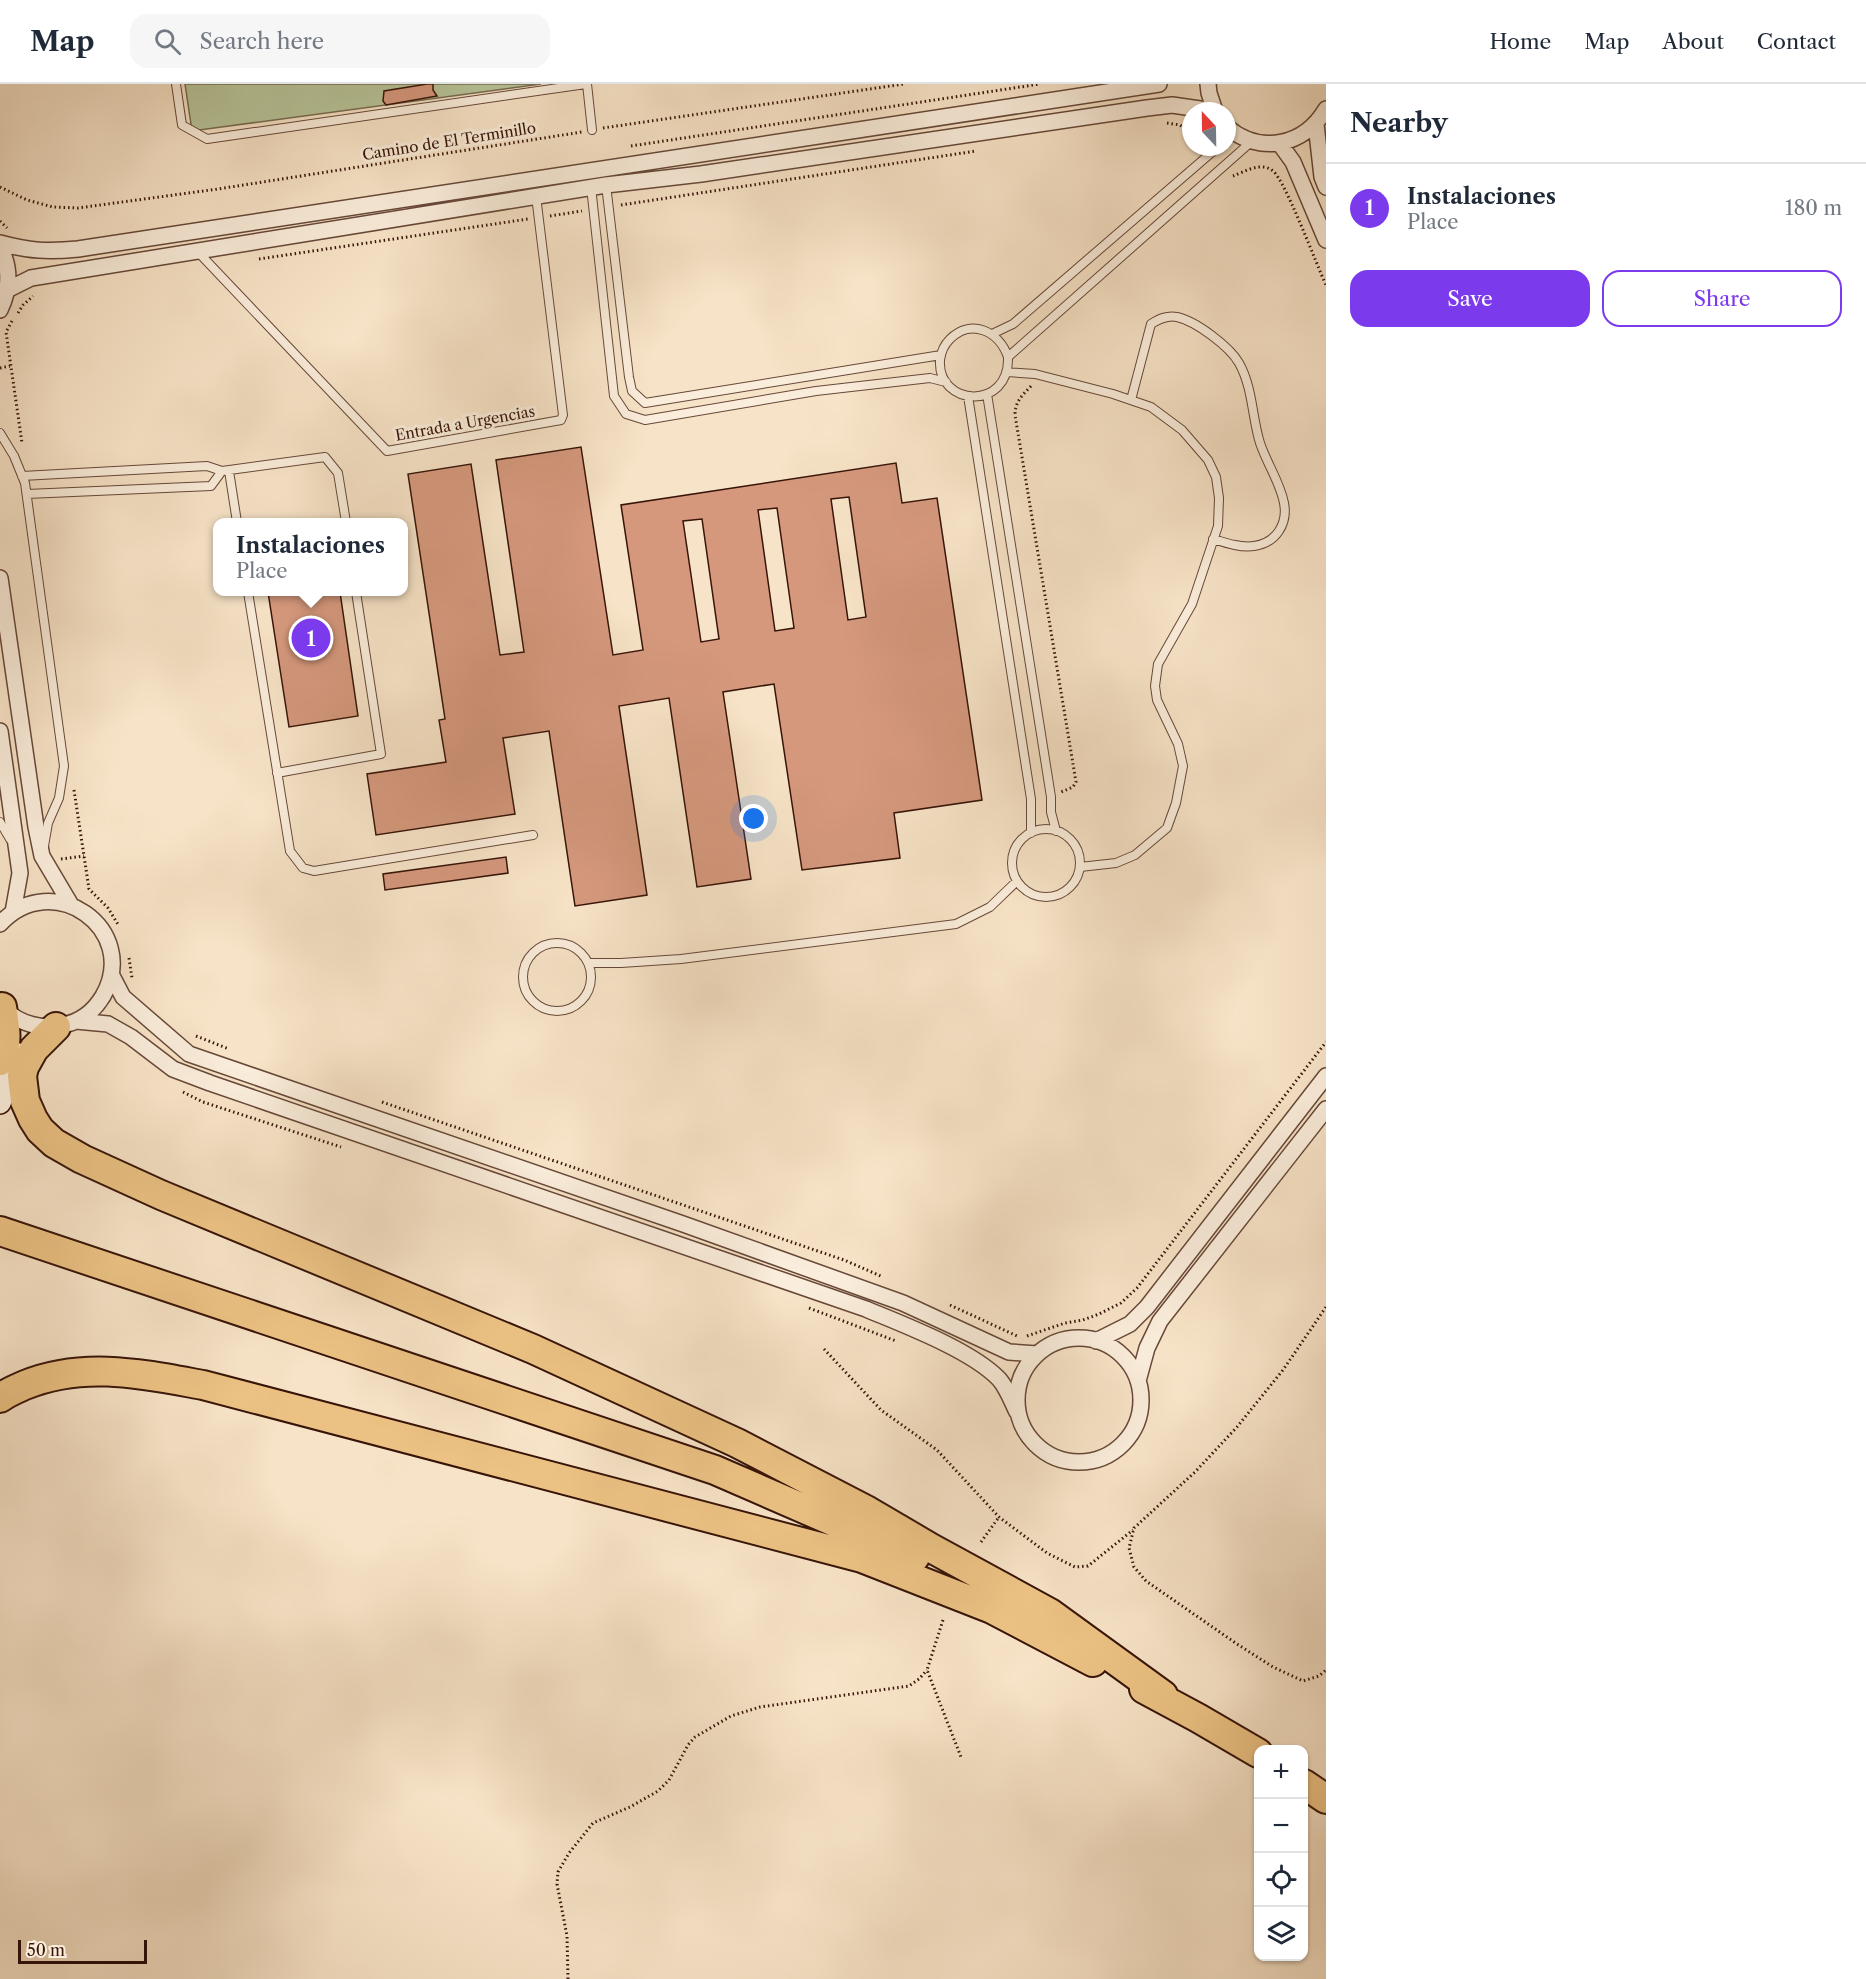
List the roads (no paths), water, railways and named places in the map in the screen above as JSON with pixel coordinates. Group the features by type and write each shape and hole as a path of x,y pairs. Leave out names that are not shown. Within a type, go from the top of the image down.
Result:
{"highway":[{"path":"5,1009 7,1062"},
{"path":"56,1024 34,1049 24,1067 22,1077 25,1101 33,1119 40,1130 54,1143 82,1159 160,1195 533,1349 737,1443 868,1511 1050,1613 1107,1662 1254,1752"},
{"path":"0,1231 715,1470 898,1549 1064,1630 1114,1666 1198,1718"},
{"path":"0,1398 7,1392 43,1378 93,1370 138,1374 202,1385 862,1558 992,1609 1107,1662 1163,1695"},
{"path":"1308,1787 1326,1799"}],"street":[{"path":"4,241 25,250 47,252 78,249 1159,84"},
{"path":"1208,84 1211,102"},
{"path":"7,290 30,278 598,186 701,174 1153,107 1182,106"},
{"path":"1236,135 1251,142 1280,144 1296,139 1316,124 1326,109"},
{"path":"1316,124 1322,177 1326,187"},
{"path":"1280,144 1293,162 1326,240"},
{"path":"0,310 7,290 8,271 4,241"},
{"path":"0,578 42,856 71,905"},
{"path":"0,731 20,873 13,912"},
{"path":"0,924 13,912 28,904 46,901 71,905 95,921 106,937 111,955 111,974 107,987 97,1004 28,1037 7,1062 0,1103"},
{"path":"111,974 123,997 189,1054 683,1224 903,1303 1009,1352 1037,1354"},
{"path":"5,1009 56,1024 108,1024 131,1037 173,1069 210,1083 866,1309 962,1353 1000,1380 1027,1436 1047,1454 1072,1462 1090,1462 1114,1452 1132,1432 1141,1408 1138,1381 1132,1367 1110,1346 1080,1338 1064,1340 1050,1345 1026,1366 1019,1381 1016,1396 1017,1412"},
{"path":"1096,1341 1130,1324 1147,1307 1326,1076"},
{"path":"1138,1381 1147,1348 1160,1321 1326,1109"}],"lane":[{"path":"176,84 182,125 207,139 586,84 592,130"},
{"path":"1008,357 1251,142"},
{"path":"992,334 1013,324 1208,156"},
{"path":"598,186 608,207 629,377 633,391 645,403 941,355"},
{"path":"598,186 593,209 614,396 626,414 645,420 816,391 930,378 946,382"},
{"name":"Entrada a Urgencias","path":"197,251 387,451 561,420 563,415 536,196"},
{"path":"1131,400 1151,324 1162,317 1177,317 1198,327 1220,342 1239,362 1256,417 1256,432 1266,462 1280,490 1285,513 1282,527 1270,541 1255,546 1238,546 1214,539"},
{"path":"975,329 992,334 1000,340 1008,357 1002,383 987,394 968,396 952,388 942,373 941,355 944,346 957,333 975,329"},
{"path":"1006,372 1035,374 1151,407 1182,430 1208,460 1216,477 1219,498 1218,526 1192,604 1158,664 1155,686 1157,700 1178,744 1183,766 1176,803 1167,828 1135,855 1116,863 1080,867"},
{"path":"987,394 1051,796 1051,812 1056,831"},
{"path":"968,396 1031,799 1031,833"},
{"path":"0,433 14,456 27,494 64,766 59,798 48,823 42,856"},
{"path":"22,476 207,466 225,471 325,457 338,473 345,518"},
{"path":"27,494 211,486 225,471"},
{"path":"225,471 236,518"},
{"path":"249,596 290,851 303,868 314,871 533,835"},
{"path":"277,773 381,754 357,596"},
{"path":"0,822 7,830 18,855"},
{"path":"1056,831 1072,841 1077,849 1080,867 1073,884 1058,896 1039,897 1023,888 1017,881 1013,858 1019,843 1031,833 1056,831"},
{"path":"588,963 591,981 583,999 566,1010 547,1010 538,1005 526,991 523,972 531,955 538,948 557,943 575,948 588,963 621,963 681,959 956,924 990,907 1017,881"}],"place":[{"name":"Instalaciones","path":"311,638"}]}
